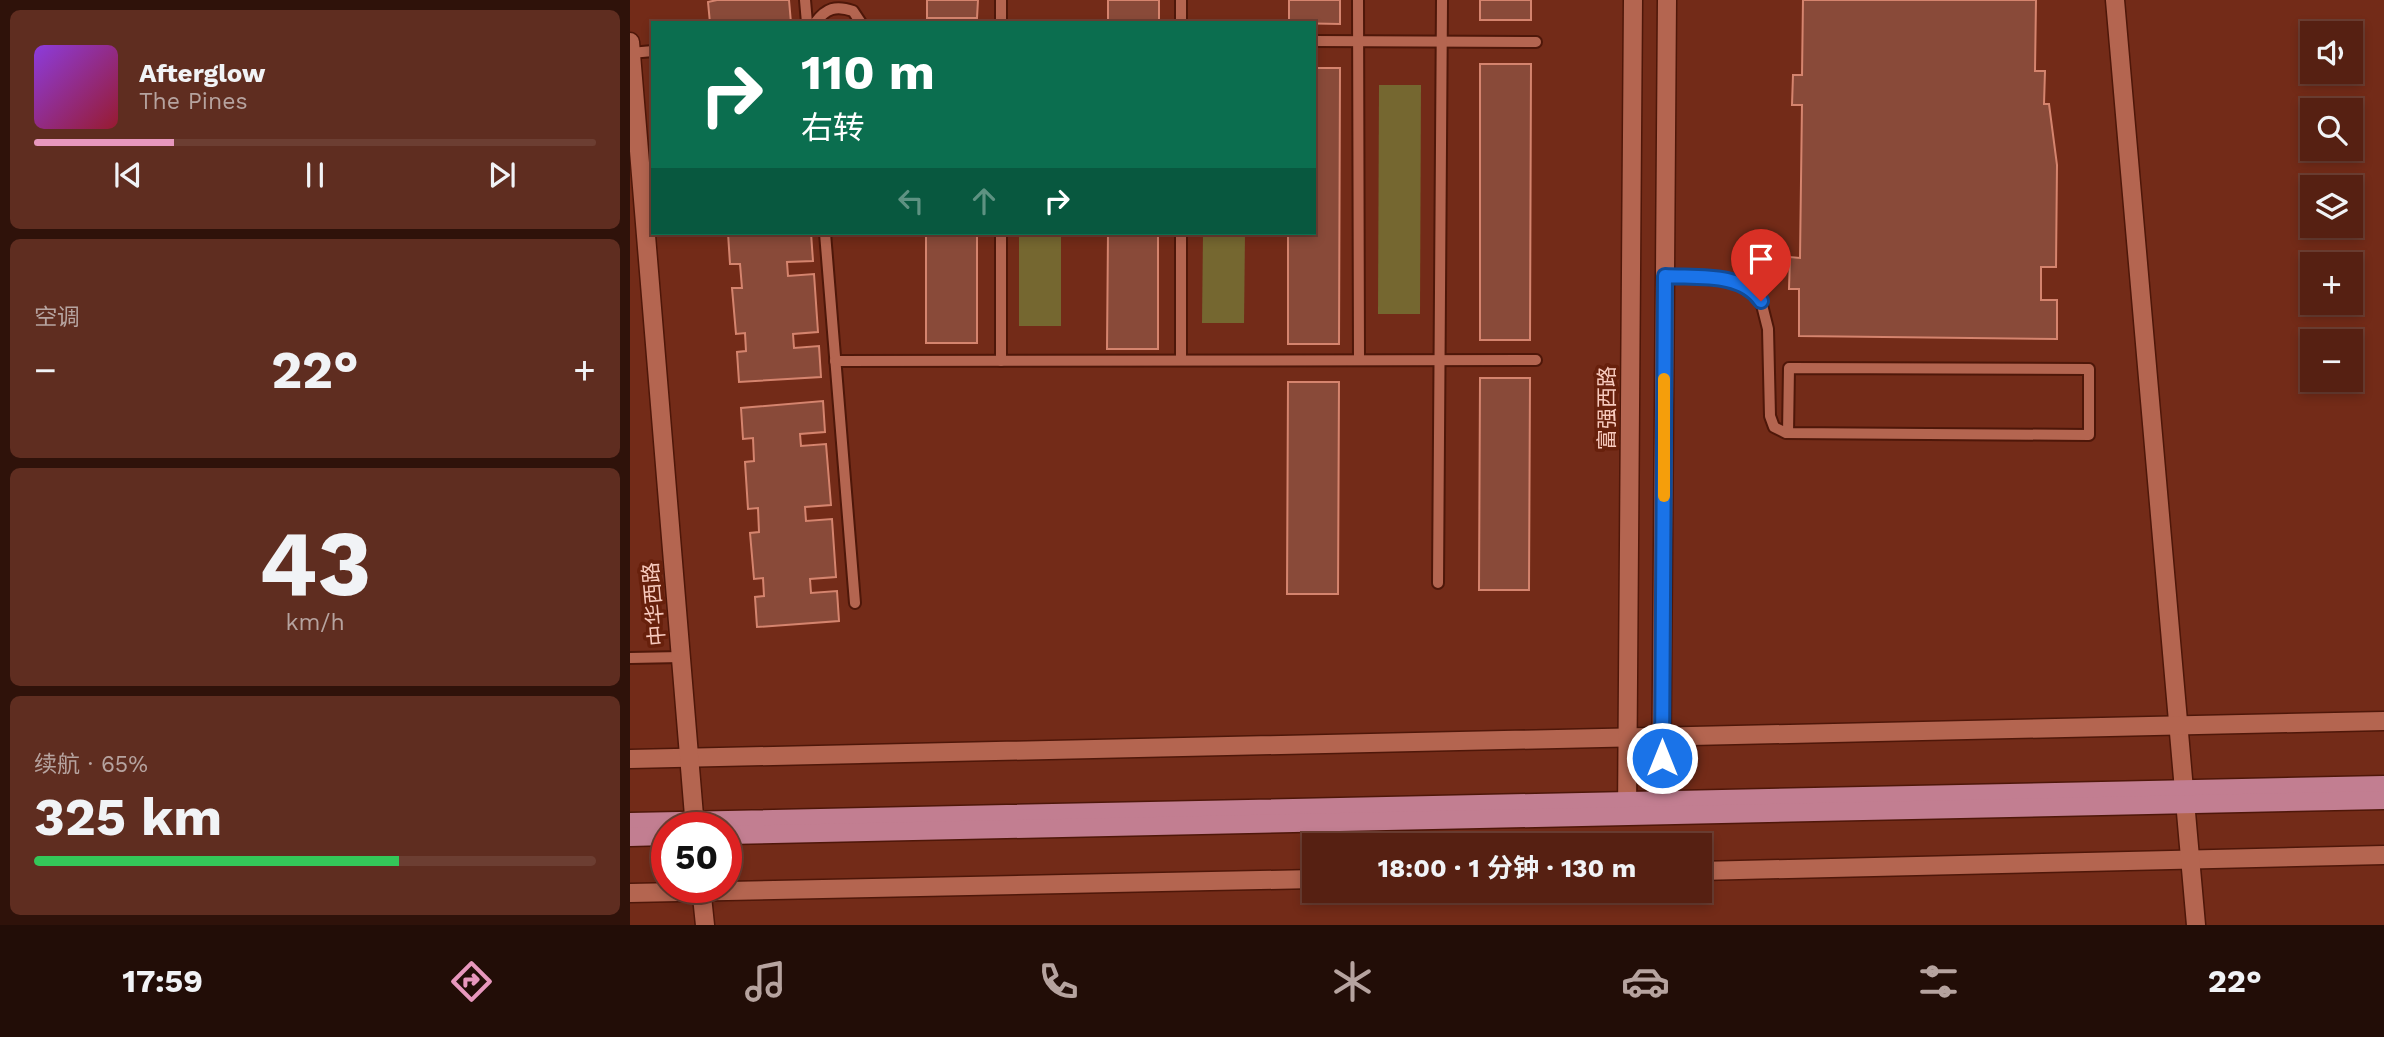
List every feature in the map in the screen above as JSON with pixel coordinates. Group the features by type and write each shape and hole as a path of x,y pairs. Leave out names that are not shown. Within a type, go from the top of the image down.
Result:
{"main road":[{"path":"2185,797 2384,785"},
{"path":"742,823 2185,797 2384,800"},
{"path":"742,835 1627,808"},
{"path":"630,822 651,823"},
{"path":"630,837 651,836"}],"street":[{"name":"富强西路","path":"1627,808 1633,0"},
{"path":"1661,808 1667,0"},
{"path":"2115,0 2196,925"},
{"name":"中华西路","path":"631,47 694,812"},
{"path":"630,759 2384,722"},
{"path":"1712,871 2384,856"},
{"path":"742,888 1302,879"},
{"path":"630,893 651,892"},
{"path":"703,903 705,925"}],"lane":[{"path":"805,0 807,21"},
{"path":"1000,0 1000,21"},
{"path":"1181,0 1181,21"},
{"path":"1358,0 1359,360"},
{"path":"1438,583 1442,0"},
{"path":"817,21 828,9 837,7 853,11 860,21"},
{"path":"1316,41 1536,42"},
{"path":"631,47 651,51"},
{"path":"825,235 855,603"},
{"path":"1001,235 1001,361"},
{"path":"1181,235 1181,360"},
{"path":"1665,276 1736,281 1753,289 1761,301 1768,328 1770,416 1774,427 1788,433 2089,435 2089,369 1789,368 1788,433"},
{"path":"835,361 1536,360"},
{"path":"630,658 681,657"}],"shaded area":[{"path":"1379,85 1421,85 1420,314 1378,314"},
{"path":"1019,235 1061,235 1061,326 1019,326"},
{"path":"1203,235 1245,235 1244,323 1202,323"}],"building":[{"path":"789,0 791,21 710,21 708,2"},
{"path":"927,0 978,0 977,18 927,18"},
{"path":"1108,0 1159,0 1159,21 1108,21"},
{"path":"1289,0 1340,0 1340,24 1289,21"},
{"path":"1480,0 1531,0 1531,20 1480,20"},
{"path":"1803,0 2036,0 2035,71 2045,71 2044,104 2049,104 2057,165 2056,267 2041,267 2041,300 2057,300 2057,339 1799,336 1799,289 1789,289 1790,257 1800,258 1802,105 1792,105 1793,75 1802,75"},
{"path":"1480,64 1531,64 1530,340 1480,340"},
{"path":"1316,68 1340,68 1339,344 1288,344 1288,235 1316,235"},
{"path":"728,235 811,235 813,261 787,262 788,276 814,274 818,332 793,334 794,348 819,346 821,377 739,382 737,352 746,351 745,333 736,334 732,288 742,288 740,264 730,264"},
{"path":"926,235 977,235 977,343 926,343"},
{"path":"1108,235 1158,235 1158,349 1107,349"},
{"path":"1480,378 1530,378 1529,590 1479,590"},
{"path":"1288,382 1339,382 1338,594 1287,594"},
{"path":"823,401 825,432 800,434 801,446 826,444 831,505 805,507 806,521 832,519 836,577 810,579 811,593 837,591 839,621 757,627 755,597 764,596 763,578 754,579 750,533 759,532 758,508 748,509 745,462 754,461 753,438 743,439 741,408"}],"slow traffic":[{"path":"1664,379 1664,496"}],"route":[{"path":"1662,758 1665,276 1736,281 1753,289 1761,301"}]}
